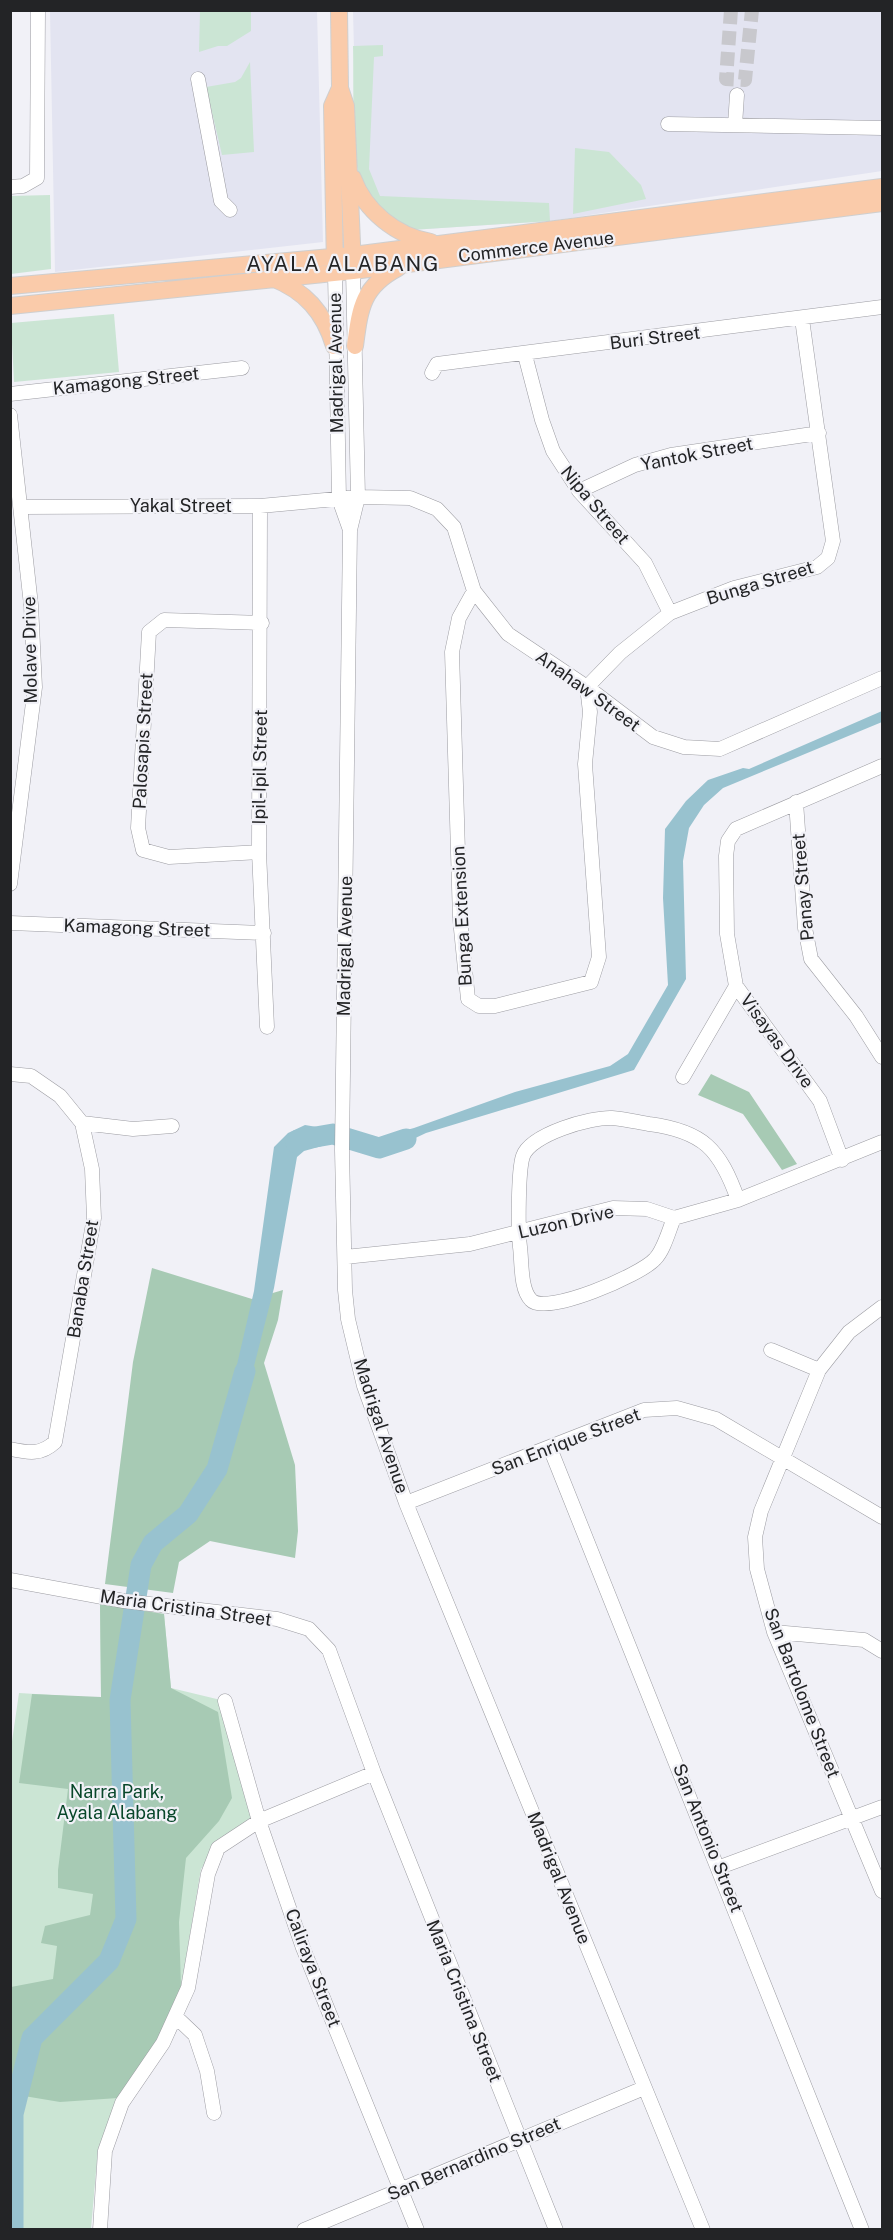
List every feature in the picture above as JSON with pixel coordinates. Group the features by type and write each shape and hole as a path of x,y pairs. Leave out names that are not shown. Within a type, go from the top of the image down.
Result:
{"main road":[{"name":"Madrigal Avenue","path":"339,10 340,88 346,106 353,263"},
{"name":"Madrigal Avenue","path":"335,265 332,106 340,88"},
{"path":"349,168 364,201 383,220 406,235 441,244"},
{"name":"Commerce Avenue","path":"10,286 168,270 353,263 441,244 882,187"},
{"name":"Commerce Avenue","path":"353,263 406,263 882,203"},
{"path":"355,346 359,315 371,288 379,279 406,263"},
{"name":"Commerce Avenue","path":"10,306 271,278 335,265"},
{"path":"271,278 298,291 311,302 330,330 334,346"}],"street":[{"path":"10,188 23,186 38,178 38,10"},
{"path":"198,79 222,201 230,210"},
{"path":"735,125 737,95"},
{"path":"669,124 882,128"},
{"name":"Madrigal Avenue","path":"353,263 358,498 350,530 342,1123 348,1319 364,1386 406,1503 703,2229"},
{"name":"Madrigal Avenue","path":"335,265 334,346 339,499 350,530"},
{"name":"Buri Street","path":"432,373 437,364 525,355 882,307"},
{"name":"Bunga Street","path":"587,687 620,652 670,613 734,588 818,567 828,558 833,541 802,319"},
{"name":"Nipa Street","path":"525,355 542,420 553,451 579,491 645,563 670,613"},
{"name":"Kamagong Street","path":"10,393 242,368"},
{"name":"Molave Drive","path":"10,415 22,507 35,687 10,884"},
{"name":"Yantok Street","path":"579,491 635,465 671,455 819,433"},
{"name":"Anahaw Street","path":"339,499 410,498 437,509 454,527 474,591 508,634 587,687 653,737 684,747 720,749 772,729 882,678"},
{"name":"Yakal Street","path":"22,507 260,506 339,499"},
{"name":"Ipil-Ipil Street","path":"260,506 262,623 259,852 267,1027"},
{"name":"Bunga Extension","path":"474,591 459,618 452,652 461,930 468,999 479,1006 495,1006 591,982 596,972 599,957 585,764 590,712 587,687"},
{"name":"Palosapis Street","path":"259,852 169,857 143,850 138,828 149,633 164,620 262,623"},
{"name":"Visayas Drive","path":"842,1160 820,1101 736,986 727,934 726,856 728,842 736,829 882,766"},
{"name":"Panay Street","path":"796,802 805,928 811,959 856,1016 882,1057"},
{"name":"Kamagong Street","path":"10,923 264,933"},
{"path":"683,1077 736,986"},
{"name":"Banaba Street","path":"10,1074 31,1076 51,1089 60,1096 82,1123 92,1169 94,1218 55,1442 44,1452 27,1453 10,1449"},
{"path":"738,1200 727,1168 705,1142 669,1126 610,1118 553,1133 537,1140 524,1155 518,1233 524,1281 529,1299 539,1306 561,1303 635,1273 656,1259 674,1218 738,1200 882,1142"},
{"path":"82,1123 133,1129 172,1126"},
{"name":"Luzon Drive","path":"345,1257 470,1244 613,1208 647,1209 674,1218"},
{"name":"San Bartolome Street","path":"882,1307 849,1332 819,1370 761,1511 755,1537 757,1569 774,1632 882,1891"},
{"path":"771,1350 819,1370"},
{"name":"San Enrique Street","path":"406,1503 644,1410 677,1408 716,1419 783,1456 882,1517"},
{"name":"San Antonio Street","path":"550,1448 720,1867 862,2229"},
{"name":"Maria Cristina Street","path":"10,1580 124,1600 277,1619 309,1629 329,1650 374,1773 556,2229"},
{"path":"774,1632 864,1640 882,1651"},
{"name":"Caliraya Street","path":"225,1701 259,1821 303,1948 417,2229"},
{"path":"100,2229 105,2151 122,2103 163,2043 188,1988 208,1874 218,1848 259,1821 374,1773"},
{"path":"720,1867 882,1807"},
{"path":"176,2017 195,2035 207,2071 214,2113"},
{"name":"San Bernardino Street","path":"304,2229 644,2088"}],"shaded area":[{"path":"50,11 317,11 323,242 55,272"},
{"path":"353,11 882,11 882,171 550,221 411,230 394,220 357,167"}],"green space":[{"path":"200,11 251,11 251,31 227,46 218,46 199,52"},
{"path":"383,45 383,56 374,57 369,169 380,196 549,203 550,221 411,230 372,201 363,188 357,160 353,46"},
{"path":"250,62 254,152 222,155 206,87 235,82 241,78"},
{"path":"575,148 609,152 641,185 646,199 573,214"},
{"path":"50,195 51,269 11,274 11,196"},
{"path":"114,314 119,372 14,382 11,323"},
{"path":"711,1074 749,1092 797,1164 782,1170 743,1114 698,1095"},
{"path":"152,1268 252,1299 283,1290 278,1320 264,1363 295,1465 298,1531 295,1558 210,1541 179,1562 173,1593 105,1584 133,1362"},
{"name":"Narra Park, Ayala Alabang","path":"100,1604 164,1614 171,1688 225,1701 257,1821 218,1848 201,1869 181,1988 118,2098 98,2149 91,2229 11,2230 10,1755 19,1693 101,1698"},
{"name":"Narra Park, Ayala Alabang","path":"100,1604 164,1614 171,1688 218,1712 232,1798 219,1821 186,1858 179,1922 181,1988 160,2037 118,2098 60,2102 12,2094 11,2102 11,1987 53,1979 57,1946 41,1943 45,1926 90,1915 93,1894 58,1888 58,1870 68,1789 19,1783 32,1694 101,1697"}],"water":[{"path":"882,711 882,722 723,788 704,805 689,828 683,861 686,979 634,1070 426,1133 392,1149 350,1145 354,1134 374,1139 414,1128 515,1092 610,1066 628,1054 668,985 663,898 665,829 686,801 708,780 743,768 749,769"},
{"path":"305,1125 323,1128 322,1146 304,1151 297,1157 274,1288 245,1401 230,1395 254,1291 274,1147 288,1133"}],"waterway":[{"path":"296,1143 298,1140 333,1134 379,1148 406,1139"},
{"path":"13,2230 13,2114 32,2038 109,1961 126,1919 120,1700 141,1565 153,1543 188,1514 217,1469 245,1371"}],"tunnel":[{"path":"731,10 726,79 745,80 752,10"}],"district":[{"name":"AYALA ALABANG","path":"343,264"}]}
